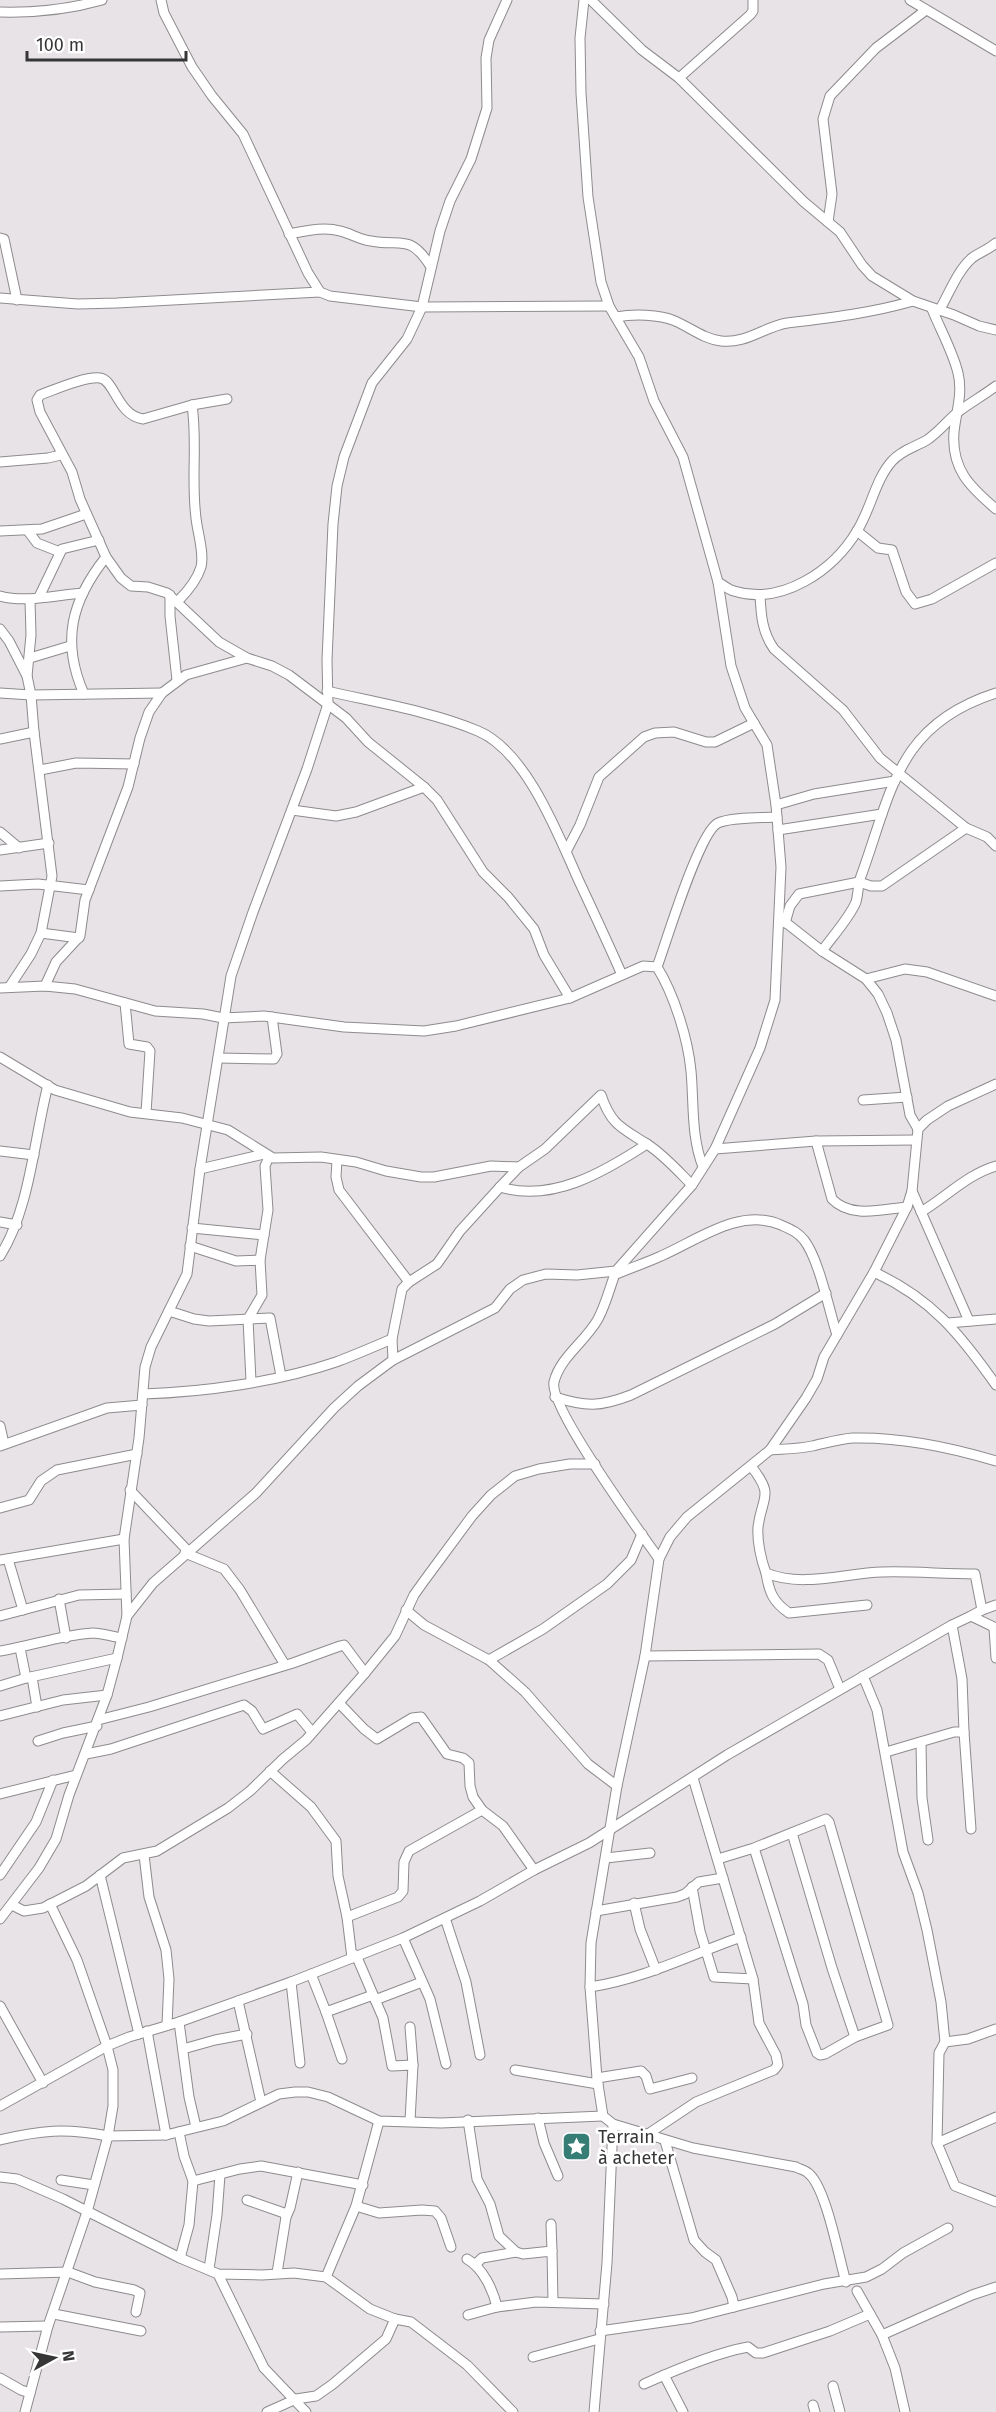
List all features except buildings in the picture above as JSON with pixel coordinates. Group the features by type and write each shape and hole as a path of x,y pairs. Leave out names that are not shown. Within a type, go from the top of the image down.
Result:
{"street":[{"path":"0,12 34,13 71,9 102,0"},
{"path":"161,0 164,13 192,67 243,134 308,273 320,292"},
{"path":"0,1919 53,1845 76,1775 107,1695 117,1658 127,1616 124,1539 137,1454 147,1358 187,1274 200,1169 231,976 328,704 327,660 333,524 344,457 372,383 407,339 422,308 443,221 450,201 471,159 487,108 486,58 490,34 507,0"},
{"path":"584,0 579,47 588,198 599,273 609,306 639,357 654,401 682,457 718,582 731,666 745,708 767,745 776,806 781,867 782,921 776,991 770,1022 715,1149 692,1185 615,1273 598,1319 557,1372 553,1385 555,1397 595,1464 659,1559"},
{"path":"591,0 642,50 679,78 804,202 840,232 861,265 872,276 913,301 979,326 996,330"},
{"path":"679,78 750,15 753,11 753,0"},
{"path":"910,0 996,51"},
{"path":"828,222 832,194 823,119 830,96 876,48 926,10"},
{"path":"289,234 330,229 373,242 398,241 418,250 431,267"},
{"path":"0,238 4,239 17,300"},
{"path":"936,310 967,264 996,243"},
{"path":"0,298 117,303 320,292 330,296 422,308 609,306"},
{"path":"616,317 627,315 666,318 700,335 720,341 739,341 784,324 887,309 913,301"},
{"path":"936,310 958,372 960,394 954,431 957,460 964,479 973,490 996,509"},
{"path":"227,399 192,405 143,419 136,418 119,403 106,380 98,378 40,395 37,400 40,412 72,472 86,514 106,558 129,585 162,590 174,598 219,642 247,658 272,666 328,704 346,718 368,742 424,787 437,800 483,872 534,928 544,955 570,998"},
{"path":"718,582 734,591 760,595 771,594 791,588 823,569 842,552 857,531 891,461 904,450 933,436 958,412 996,386"},
{"path":"174,598 191,588 201,566 199,533 193,503 195,423 192,405"},
{"path":"0,462 61,455"},
{"path":"0,531 42,530 86,514"},
{"path":"28,531 37,543 60,552"},
{"path":"857,531 878,549 892,550 906,592 915,604 932,599 996,563"},
{"path":"27,676 35,598 60,552 66,547 99,540"},
{"path":"84,694 74,670 70,646 74,618 90,578 106,558"},
{"path":"0,596 35,598 83,593"},
{"path":"760,595 761,619 766,637 774,649 843,710 880,758 899,771 966,828 987,837 996,846"},
{"path":"174,598 171,631 177,681"},
{"path":"0,629 9,641 27,676 31,695 50,843 52,885 41,933 31,954 5,987"},
{"path":"30,658 70,646"},
{"path":"45,986 56,962 79,938 84,905 128,786 149,712 162,693 190,673 247,658"},
{"path":"327,691 425,714 478,731 497,742 513,758 540,800 567,850 622,975"},
{"path":"0,693 31,695 162,693"},
{"path":"822,951 856,902 859,882 895,781 921,737 934,724 976,699 996,693"},
{"path":"567,850 580,825 599,777 644,737 655,733 674,732 706,742 715,742 754,723"},
{"path":"0,739 34,732"},
{"path":"40,770 76,763 134,764"},
{"path":"776,806 814,794 895,781"},
{"path":"292,810 336,816 367,808 424,787"},
{"path":"778,830 882,814"},
{"path":"704,1167 694,1136 691,1069 686,1040 657,966 696,860 712,827 726,821 777,817"},
{"path":"782,921 799,894 859,882 871,886 882,886 966,828"},
{"path":"0,832 19,848"},
{"path":"0,850 50,843"},
{"path":"0,886 38,884 89,890"},
{"path":"782,921 822,951 866,979 878,994 896,1040 910,1115 918,1129"},
{"path":"41,933 79,938"},
{"path":"5,987 45,986 87,992 155,1011 203,1014 223,1018 272,1017 344,1027 424,1031 456,1026 570,998 644,966 657,966"},
{"path":"866,979 905,969 927,972 995,996 996,983"},
{"path":"125,1003 129,1044 147,1047 150,1051 146,1113"},
{"path":"218,1058 275,1058 277,1051 272,1017"},
{"path":"0,1057 48,1086 113,1108 182,1118 234,1133 267,1155"},
{"path":"603,2116 597,2081 590,1987 591,1943 617,1786 645,1656 659,1559 670,1537 687,1516 770,1450 806,1398 837,1335 874,1272 907,1207 912,1191 918,1129 948,1106 996,1084"},
{"path":"0,1256 17,1225 48,1086"},
{"path":"393,1360 392,1339 402,1289 437,1264 460,1231 519,1167 546,1149 601,1095 607,1113 617,1126 647,1144 692,1185"},
{"path":"863,1100 907,1097"},
{"path":"715,1149 816,1141 916,1140"},
{"path":"816,1141 835,1203 853,1212 907,1207"},
{"path":"500,1187 530,1193 554,1189 592,1176 647,1144"},
{"path":"0,1151 34,1155"},
{"path":"251,1381 248,1319 261,1296 260,1260 268,1210 265,1167 267,1155"},
{"path":"200,1169 267,1155 321,1157 356,1162 386,1171 421,1177 434,1177 491,1166 519,1167"},
{"path":"337,1160 336,1178 339,1190 409,1282"},
{"path":"921,1212 977,1173 996,1166"},
{"path":"912,1191 969,1321"},
{"path":"127,1616 153,1583 256,1493 334,1408 358,1386 393,1360 495,1308 510,1289 523,1280 546,1274 615,1273 662,1256 730,1224 753,1220 776,1223 794,1230 805,1240 826,1293 837,1335"},
{"path":"0,1222 17,1225"},
{"path":"192,1227 264,1235"},
{"path":"190,1246 236,1261 260,1260"},
{"path":"874,1272 908,1290 948,1323 966,1342 996,1385"},
{"path":"555,1397 591,1406 610,1403 631,1395 775,1324 826,1293"},
{"path":"169,1311 207,1321 267,1317 271,1319 281,1376"},
{"path":"948,1323 996,1319"},
{"path":"143,1394 221,1387 281,1376 336,1362 392,1339"},
{"path":"0,1426 2,1445 107,1408 142,1405"},
{"path":"770,1450 812,1446 852,1438 873,1439 908,1442 996,1461"},
{"path":"0,1508 29,1500 41,1481 57,1470 137,1454"},
{"path":"12,1905 26,1911 50,1904 86,1886 123,1858 144,1855 165,1846 228,1808 250,1791 312,1732 365,1673 395,1636 406,1610 424,1581 461,1530 491,1495 515,1476 570,1464 595,1464"},
{"path":"751,1466 766,1490 766,1499 758,1528 769,1592 775,1601 789,1613 867,1605"},
{"path":"130,1490 187,1552 224,1569 258,1618 285,1665"},
{"path":"489,1660 543,1629 607,1584 631,1560 642,1534"},
{"path":"23,1610 4,1560 124,1539"},
{"path":"766,1573 782,1578 802,1579 886,1572 975,1574 982,1610"},
{"path":"0,1616 59,1599 91,1594 126,1594"},
{"path":"59,1599 66,1638"},
{"path":"0,2106 107,2046 291,1982 403,1938 445,1918 611,1830 727,1755 952,1625 996,1605"},
{"path":"406,1610 424,1625 489,1660 525,1692 588,1764 617,1786"},
{"path":"971,1616 995,1628 996,1658"},
{"path":"952,1625 962,1679 971,1829"},
{"path":"0,1651 20,1648 40,1641 94,1633 122,1638"},
{"path":"38,1741 344,1645 365,1673"},
{"path":"20,1648 37,1707"},
{"path":"645,1656 819,1654 828,1660 840,1689"},
{"path":"0,1686 117,1658"},
{"path":"863,1676 877,1710 903,1852 918,1893 941,2002 945,2042 939,2053 938,2143 955,2186 996,2202"},
{"path":"0,1716 63,1700 107,1695"},
{"path":"339,1703 377,1739 412,1718 421,1717 447,1755 463,1758 469,1762 471,1793 482,1810 503,1826 534,1870"},
{"path":"86,1754 111,1749 246,1705 263,1728 297,1714 312,1732"},
{"path":"886,1752 954,1732 964,1732"},
{"path":"921,1742 922,1798 928,1840"},
{"path":"270,1771 311,1807 336,1841 338,1876 354,1956 383,2018 392,2066 413,2065"},
{"path":"0,1794 76,1775"},
{"path":"648,2134 696,2102 774,2070 778,2065 776,2055 759,2023 753,1979 693,1778"},
{"path":"0,1875 26,1839 53,1780"},
{"path":"347,1917 398,1897 403,1891 404,1862 409,1851 482,1810"},
{"path":"718,1859 754,1848 826,1819 836,1842 888,2025 855,2037 825,2054 817,2053 806,2025 803,2004 754,1848"},
{"path":"792,1833 828,1957 855,2037"},
{"path":"606,1858 650,1853"},
{"path":"144,1855 149,1897 166,1950 169,1979 167,2025"},
{"path":"100,1875 143,2033 166,2134"},
{"path":"596,1911 677,1897 685,1894 699,1882 723,1878"},
{"path":"692,1887 705,1951 714,1977 753,1979"},
{"path":"634,1903 640,1929 656,1970"},
{"path":"25,2412 48,2326 87,2212 108,2136 113,2106 113,2070 107,2046 77,1960 50,1904"},
{"path":"445,1918 466,1982 480,2055"},
{"path":"590,1987 614,1983 656,1970 741,1937"},
{"path":"403,1938 430,1999 446,2064"},
{"path":"311,1974 342,2059"},
{"path":"291,1982 300,2064"},
{"path":"326,2012 422,1982"},
{"path":"238,2001 261,2102"},
{"path":"0,2006 43,2083"},
{"path":"179,2022 189,2097 196,2127"},
{"path":"410,2027 413,2065 410,2121"},
{"path":"945,2042 968,2039 996,2029"},
{"path":"183,2049 247,2034"},
{"path":"515,2070 597,2081 641,2072 646,2076 650,2089 692,2078"},
{"path":"0,2140 65,2129 108,2136 179,2132 223,2121 279,2094 308,2091 328,2097 380,2121 441,2123 468,2120 603,2116 613,2124 664,2141 796,2167 809,2173 828,2211 846,2282"},
{"path":"938,2143 996,2117"},
{"path":"538,2118 544,2143 558,2176"},
{"path":"468,2120 477,2179 490,2204 499,2236 516,2252"},
{"path":"326,2277 356,2206 380,2121"},
{"path":"594,2412 599,2335 604,2304 613,2124"},
{"path":"179,2132 193,2181 189,2225 180,2258"},
{"path":"664,2141 694,2240 705,2253 712,2255 716,2260 734,2307"},
{"path":"193,2181 261,2166 363,2185"},
{"path":"277,2273 286,2217 298,2172"},
{"path":"220,2175 214,2272 264,2368 306,2412"},
{"path":"0,2176 17,2180 214,2272 262,2275 294,2273 326,2277 370,2309 395,2319 411,2322 467,2365 513,2412"},
{"path":"61,2180 94,2185"},
{"path":"247,2200 284,2213 286,2217"},
{"path":"356,2206 379,2212 435,2211 441,2218 450,2247"},
{"path":"551,2224 553,2302"},
{"path":"533,2357 599,2335 691,2318 824,2284 866,2277 948,2228"},
{"path":"497,2307 494,2293 471,2261 516,2252 523,2254 552,2251"},
{"path":"0,2274 68,2272 95,2282 140,2293 136,2312"},
{"path":"882,2335 972,2295 996,2287"},
{"path":"857,2291 882,2335 895,2368 905,2412"},
{"path":"468,2315 497,2307 553,2302 604,2304"},
{"path":"54,2314 141,2331"},
{"path":"644,2384 742,2348 748,2347 756,2353 763,2353 830,2331 870,2314"},
{"path":"267,2412 296,2399 316,2396 333,2384 386,2339 395,2319"},
{"path":"0,2327 48,2326"},
{"path":"664,2375 682,2412"},
{"path":"0,2378 30,2393"},
{"path":"832,2386 840,2412"}],"place":[{"name":"Terrain à acheter","path":"577,2147"}]}
